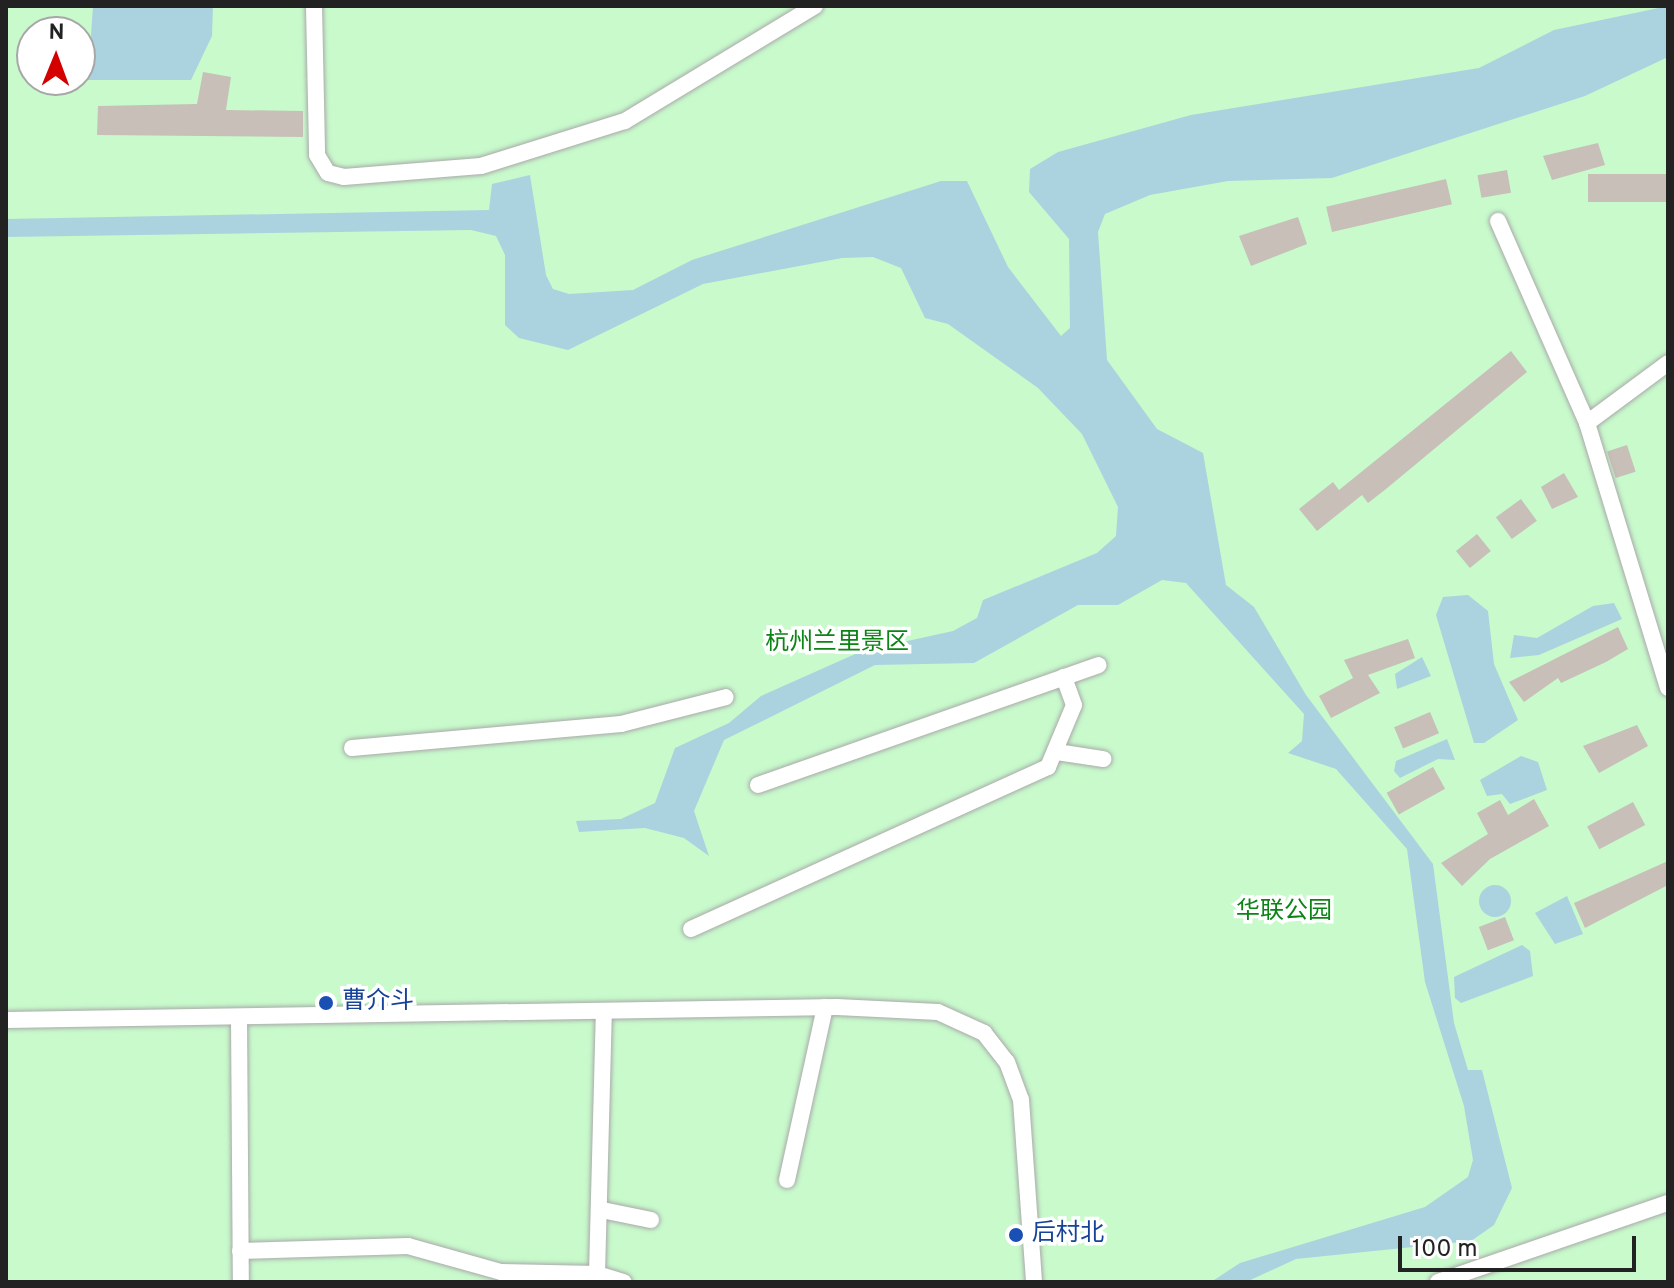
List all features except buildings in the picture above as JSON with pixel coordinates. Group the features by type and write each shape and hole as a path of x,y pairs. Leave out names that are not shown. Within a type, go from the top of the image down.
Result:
{"street":[{"path":"314,6 317,155 328,173 344,177 481,166 625,121 815,6"},
{"path":"1498,221 1587,423 1668,688"},
{"path":"1587,423 1668,363"},
{"path":"758,785 1098,665"},
{"path":"691,929 1048,767 1057,752 1074,705 1064,677"},
{"path":"352,748 621,724 726,697"},
{"path":"1057,752 1103,759"},
{"path":"787,1180 825,1007"},
{"path":"6,1020 825,1007 938,1012 984,1033 1007,1062 1021,1100 1034,1282"},
{"path":"597,1274 602,1210 594,1196 604,1011"},
{"path":"239,1017 241,1282"},
{"path":"1438,1282 1668,1203"},
{"path":"602,1210 651,1220"},
{"path":"240,1251 408,1246 501,1272 597,1274 624,1282"},
{"path":"1492,1282 1493,1264"}],"green space":[{"name":"杭州兰里景区","path":"6,6 1668,6 1668,1282 6,1282"}],"water":[{"path":"93,6 213,6 212,36 191,80 96,80 96,16 92,16"},
{"path":"1668,6 1668,57 1585,96 1332,178 1228,181 1150,195 1105,214 1098,232 1107,360 1157,429 1203,453 1226,585 1254,607 1306,695 1433,864 1454,1023 1468,1070 1482,1070 1512,1188 1494,1225 1471,1241 1296,1259 1246,1282 1211,1282 1240,1263 1425,1207 1468,1177 1473,1160 1464,1106 1425,982 1407,849 1336,769 1288,753 1302,741 1304,714 1186,583 1162,580 1118,605 1078,605 974,663 875,665 724,740 694,811 709,856 684,838 645,828 579,832 576,821 621,819 655,803 675,748 729,723 761,696 862,651 953,631 977,618 983,600 1097,553 1116,536 1118,507 1082,434 1038,388 948,324 925,318 901,268 873,257 842,258 703,284 568,350 519,338 505,325 505,255 496,236 471,230 6,237 6,219 489,210 492,184 530,175 546,275 553,289 569,294 633,290 692,260 941,181 967,181 1008,267 1061,336 1070,328 1069,239 1029,192 1030,169 1058,152 1191,115 1479,68 1554,30"},
{"path":"1468,595 1488,611 1494,664 1518,720 1484,743 1474,743 1436,615 1443,597"},
{"path":"1614,603 1622,619 1539,655 1510,658 1514,635 1537,638 1593,606"},
{"path":"1422,657 1431,676 1397,689 1395,674"},
{"path":"1447,739 1455,760 1438,759 1400,778 1394,771 1396,761"},
{"path":"1521,756 1538,762 1547,790 1510,804 1502,794 1487,796 1480,780"},
{"path":"1495,885 1506,890 1511,901 1506,912 1495,917 1484,912 1479,901 1484,890"},
{"path":"1567,896 1583,934 1555,944 1535,913"},
{"path":"1522,945 1530,951 1533,976 1461,1003 1455,998 1454,977"}],"place":[{"name":"曹介斗","path":"326,1003"},
{"name":"后村北","path":"1016,1235"}],"park label":[{"name":"华联公园","path":"1284,913"}]}
